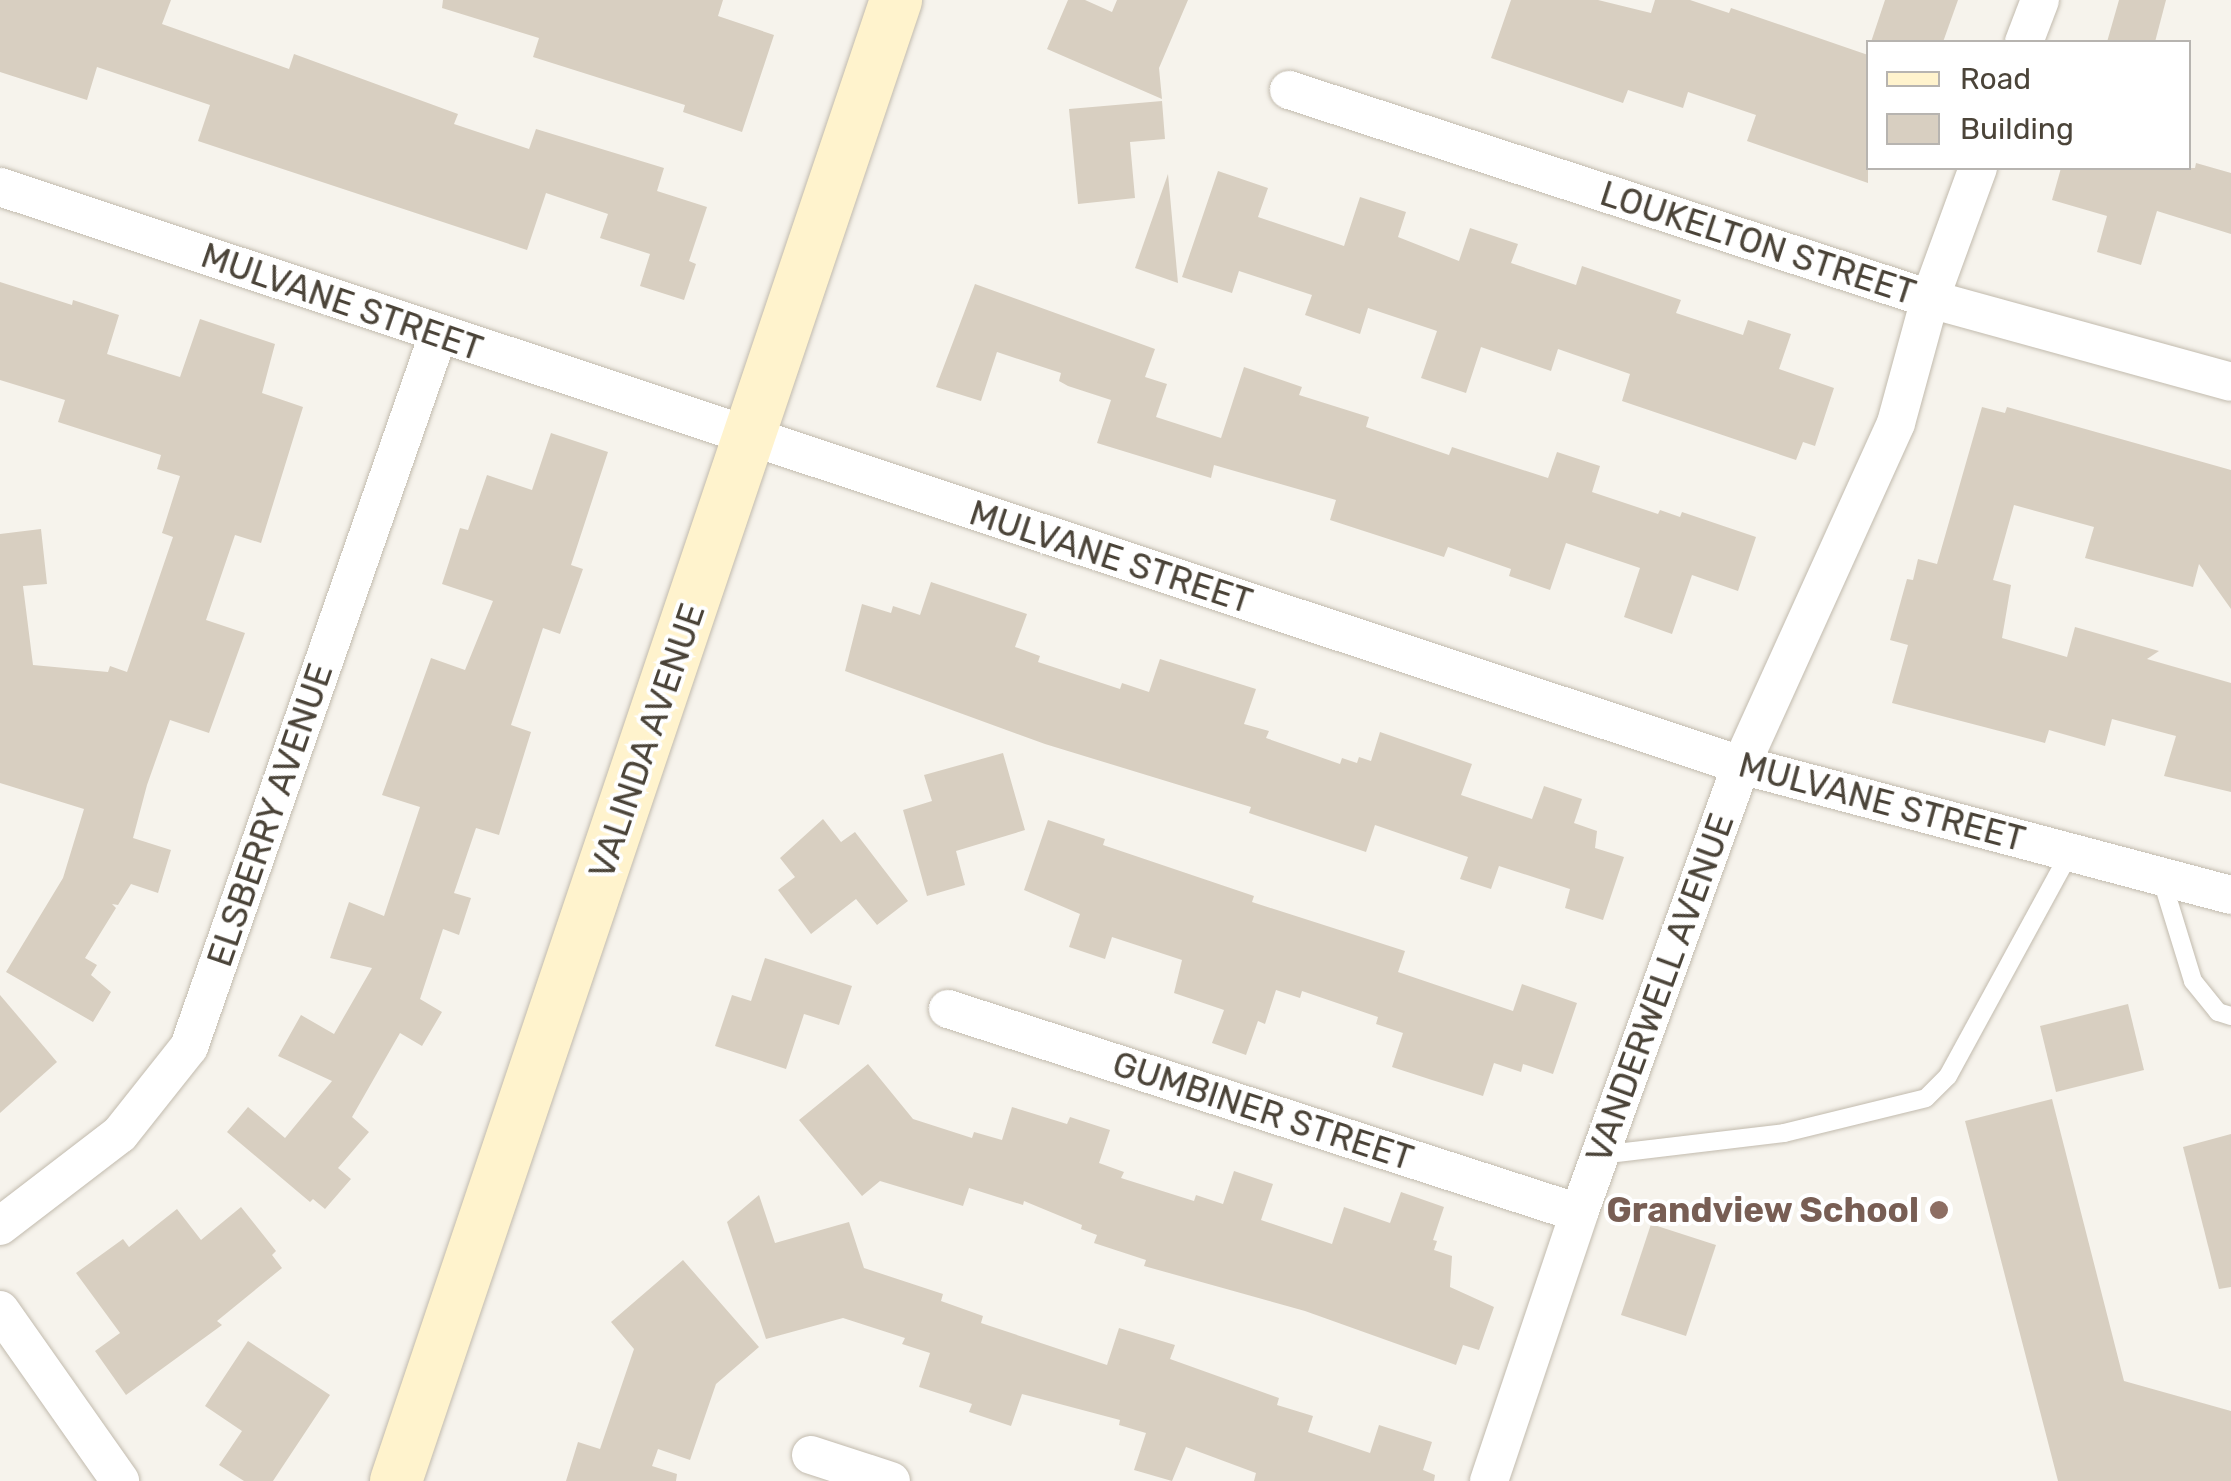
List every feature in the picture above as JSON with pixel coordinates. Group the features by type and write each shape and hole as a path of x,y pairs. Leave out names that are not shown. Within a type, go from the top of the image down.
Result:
{"main road":[{"name":"VALINDA AVENUE","path":"396,1481 896,0"}],"street":[{"path":"2025,40 2040,0"},
{"name":"LOUKELTON STREET","path":"1289,90 1930,299 2231,382"},
{"name":"VANDERWELL AVENUE","path":"1489,1481 1579,1212 1741,765 1896,423 1930,299 1977,170"},
{"name":"MULVANE STREET","path":"0,187 1741,765 2231,895"},
{"name":"ELSBERRY AVENUE","path":"0,1226 120,1134 189,1047 438,335"},
{"name":"GUMBINER STREET","path":"948,1009 1579,1212"},
{"path":"0,1310 120,1481"},
{"path":"812,1454 890,1481"}],"lane":[{"path":"1600,1154 1784,1133 1926,1098 1948,1076 2070,852"},
{"path":"2161,876 2193,981 2218,1012 2231,1016"}],"building":[{"path":"0,0 171,0 162,24 289,69 294,54 458,114 454,124 529,149 536,129 664,168 657,191 707,207 689,261 696,264 684,300 640,286 650,254 600,238 608,214 546,193 527,250 198,141 210,105 97,67 87,100 0,72"},
{"path":"443,0 723,0 718,16 774,35 742,132 683,112 685,105 533,57 539,38 442,8"},
{"path":"1068,0 1085,0 1112,12 1117,0 1188,0 1159,68 1162,99 1047,49"},
{"path":"1511,0 1598,0 1651,13 1655,0 1690,0 1729,13 1731,8 1866,54 1868,183 1747,141 1756,115 1688,92 1683,108 1628,90 1623,103 1491,58"},
{"path":"1885,0 1958,0 1944,40 1872,40"},
{"path":"2119,0 2166,0 2156,40 2108,40"},
{"path":"1162,101 1165,139 1130,142 1135,198 1078,204 1069,109"},
{"path":"2196,163 2231,173 2231,234 2157,211 2141,265 2097,252 2107,216 2052,200 2060,170 2195,168"},
{"path":"1218,171 1268,188 1258,217 1344,246 1360,197 1406,212 1398,237 1459,261 1470,228 1518,244 1511,263 1576,285 1582,266 1681,300 1676,313 1743,335 1748,320 1791,334 1779,369 1834,388 1815,446 1803,442 1796,460 1622,401 1630,374 1558,349 1551,371 1481,347 1466,393 1421,378 1437,331 1368,308 1360,334 1305,315 1312,295 1239,271 1232,293 1182,277"},
{"path":"1168,174 1178,283 1135,268"},
{"path":"0,282 119,315 107,354 180,377 200,319 275,344 262,393 303,407 261,543 235,535 206,620 245,633 209,733 170,720 147,785 133,838 171,850 158,893 131,884 118,905 112,904 116,908 85,958 97,965 91,975 111,992 93,1022 6,972 63,878 84,809 0,783 0,534 41,529 47,584 23,586 33,665 108,672 110,666 127,672 173,537 162,533 180,476 157,469 161,455 58,422 65,400 0,380"},
{"path":"975,284 1155,349 1145,377 1167,384 1156,417 1221,438 1244,367 1302,387 1299,395 1369,417 1366,427 1449,455 1452,447 1548,478 1557,452 1600,466 1592,492 1658,514 1660,510 1680,517 1682,512 1756,537 1738,591 1692,575 1672,634 1624,617 1640,568 1566,543 1550,590 1509,576 1511,569 1448,547 1444,557 1330,520 1336,500 1214,465 1211,478 1097,443 1111,400 1068,386 1059,381 1061,373 997,352 981,401 936,387"},
{"path":"1982,407 2005,413 2007,407 2231,470 2231,609 2199,564 2193,587 2085,558 2094,527 2014,505 1993,580 2011,585 2002,638 2067,657 2075,627 2159,651 2147,659 2231,683 2231,792 2164,776 2176,736 2112,719 2105,746 2049,730 2045,743 1892,703 1908,645 1890,640 1907,579 1913,580 1918,559 1937,564"},
{"path":"551,433 608,452 571,565 583,569 560,634 543,628 511,725 531,732 499,835 476,828 454,893 471,898 459,935 443,929 420,999 442,1012 422,1046 400,1033 352,1117 369,1132 338,1168 351,1179 325,1209 313,1199 310,1202 227,1132 248,1107 285,1138 332,1081 278,1056 301,1015 334,1034 372,968 330,958 349,902 384,916 420,807 382,795 431,658 465,670 493,601 442,584 460,528 468,530 487,475 532,490"},
{"path":"931,582 1027,614 1015,647 1040,656 1038,662 1120,689 1122,683 1149,692 1160,659 1256,689 1244,724 1269,731 1266,738 1340,764 1342,758 1357,763 1359,757 1371,761 1380,732 1472,764 1461,795 1532,819 1544,786 1582,799 1574,823 1597,831 1595,848 1624,857 1603,920 1565,908 1570,889 1499,866 1491,889 1460,879 1468,857 1375,825 1366,852 1249,813 1251,807 1045,744 845,671 862,604 891,613 893,606 920,615"},
{"path":"1003,753 1025,830 956,851 965,885 927,896 903,810 932,801 924,775"},
{"path":"823,819 841,842 855,832 908,901 877,925 856,899 811,934 778,890 795,877 780,858"},
{"path":"1048,820 1105,839 1103,845 1254,896 1252,902 1405,951 1398,972 1513,1011 1522,984 1577,1003 1553,1074 1523,1064 1521,1072 1494,1063 1483,1096 1392,1067 1403,1033 1376,1024 1378,1017 1302,991 1300,998 1276,990 1265,1024 1258,1021 1246,1055 1212,1043 1224,1010 1174,993 1182,960 1112,937 1105,959 1069,947 1080,914 1024,890"},
{"path":"765,958 852,986 839,1025 804,1014 786,1069 715,1046 732,995 751,1001"},
{"path":"0,995 57,1062 0,1113"},
{"path":"2128,1004 2144,1070 2056,1092 2040,1026"},
{"path":"868,1064 913,1119 972,1138 974,1132 1002,1140 1012,1107 1067,1124 1070,1117 1110,1130 1099,1163 1124,1172 1121,1178 1194,1201 1196,1195 1223,1204 1234,1171 1273,1184 1261,1220 1332,1244 1344,1207 1390,1223 1401,1192 1444,1207 1433,1240 1437,1241 1434,1250 1452,1256 1450,1287 1494,1307 1479,1350 1463,1345 1456,1365 1305,1311 1144,1266 1146,1260 1094,1243 1097,1235 1081,1229 1082,1225 1024,1201 1023,1205 969,1188 963,1206 880,1181 862,1196 799,1120"},
{"path":"2052,1099 2124,1381 2231,1411 2231,1481 2058,1481 1965,1121"},
{"path":"2231,1134 2231,1287 2219,1289 2183,1147"},
{"path":"759,1195 775,1243 849,1222 864,1268 943,1294 941,1301 983,1316 981,1323 1107,1365 1119,1328 1175,1345 1170,1359 1279,1398 1277,1405 1313,1416 1308,1432 1370,1453 1379,1425 1432,1442 1423,1470 1435,1475 1434,1481 1254,1481 1256,1473 1186,1447 1172,1481 1134,1470 1146,1433 1119,1425 1120,1420 1022,1394 1011,1426 969,1412 972,1404 919,1387 930,1353 902,1344 905,1338 843,1318 766,1339 727,1222"},
{"path":"241,1207 276,1251 272,1255 282,1268 217,1321 222,1325 126,1395 95,1351 120,1333 76,1273 123,1239 129,1247 177,1209 201,1240"},
{"path":"1651,1224 1716,1245 1686,1336 1621,1315"},
{"path":"683,1260 759,1347 716,1384 690,1460 658,1449 652,1466 677,1474 676,1481 566,1481 578,1442 600,1449 634,1349 611,1322"},
{"path":"248,1341 330,1395 273,1481 244,1481 219,1465 242,1431 205,1406"}],"place":[{"name":"Grandview School","path":"1939,1210"}]}
